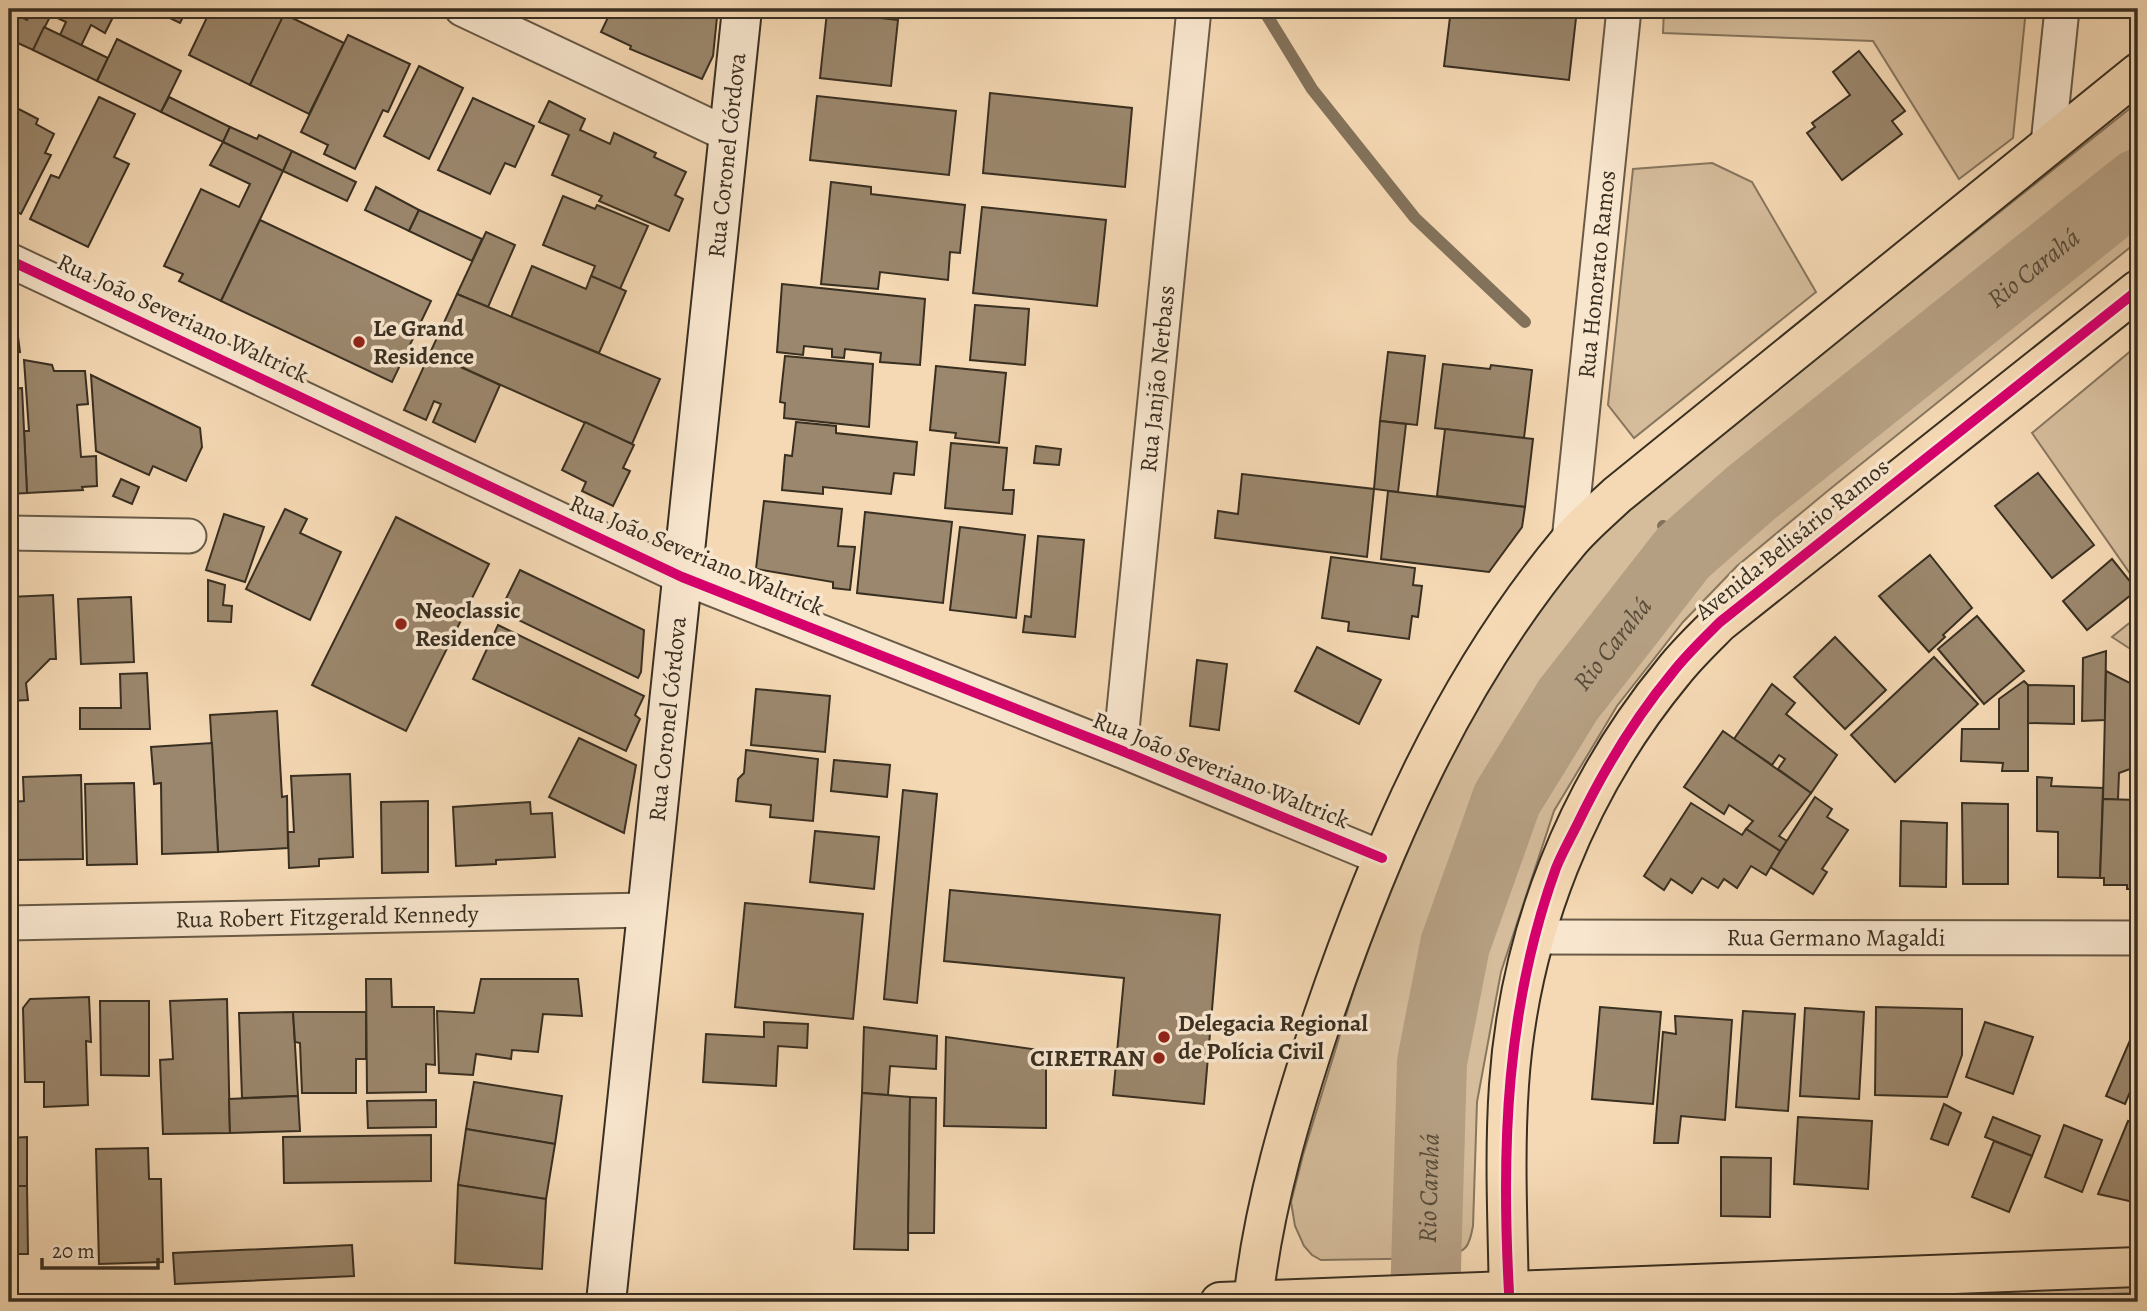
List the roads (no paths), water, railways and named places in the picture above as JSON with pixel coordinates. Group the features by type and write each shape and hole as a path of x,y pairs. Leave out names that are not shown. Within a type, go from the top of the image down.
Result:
{"main road":[{"path":"2138,73 1616,495 1569,541 1525,598 1475,671 1382,858 1341,966 1302,1081 1242,1301 1500,1296 2138,1267"},
{"name":"Avenida Belisário Ramos","path":"1500,1296 1509,1082 1518,1006 1535,937 1557,866 1594,791 1629,733 1673,672 1720,622 2138,290"}],"street":[{"path":"462,9 729,135"},
{"name":"Rua Coronel Córdova","path":"606,1302 742,9"},
{"name":"Rua Janjão Nerbass","path":"1121,750 1194,9"},
{"name":"Rua Honorato Ramos","path":"1569,541 1624,9"},
{"path":"2048,144 2062,9"},
{"name":"Rua João Severiano Waltrick","path":"9,260 682,577 1121,750 1382,858"},
{"path":"9,533 189,536"},
{"name":"Rua Robert Fitzgerald Kennedy","path":"9,923 647,910"},
{"name":"Rua Germano Magaldi","path":"1535,937 2138,938"}],"waterway":[{"path":"1263,9 1312,89 1415,218 1525,322"},
{"name":"Rio Carahá","path":"1425,1302 1432,1062 1455,945 1507,799 1568,700 1683,553 1751,493 2138,184"},
{"path":"1663,526 1683,553"}],"place":[{"name":"Le Grand Residence","path":"359,342"},
{"name":"Neoclassic Residence","path":"401,624"},
{"name":"Delegacia Regional de Polícia Civil","path":"1164,1037"},
{"name":"CIRETRAN","path":"1159,1058"}]}
